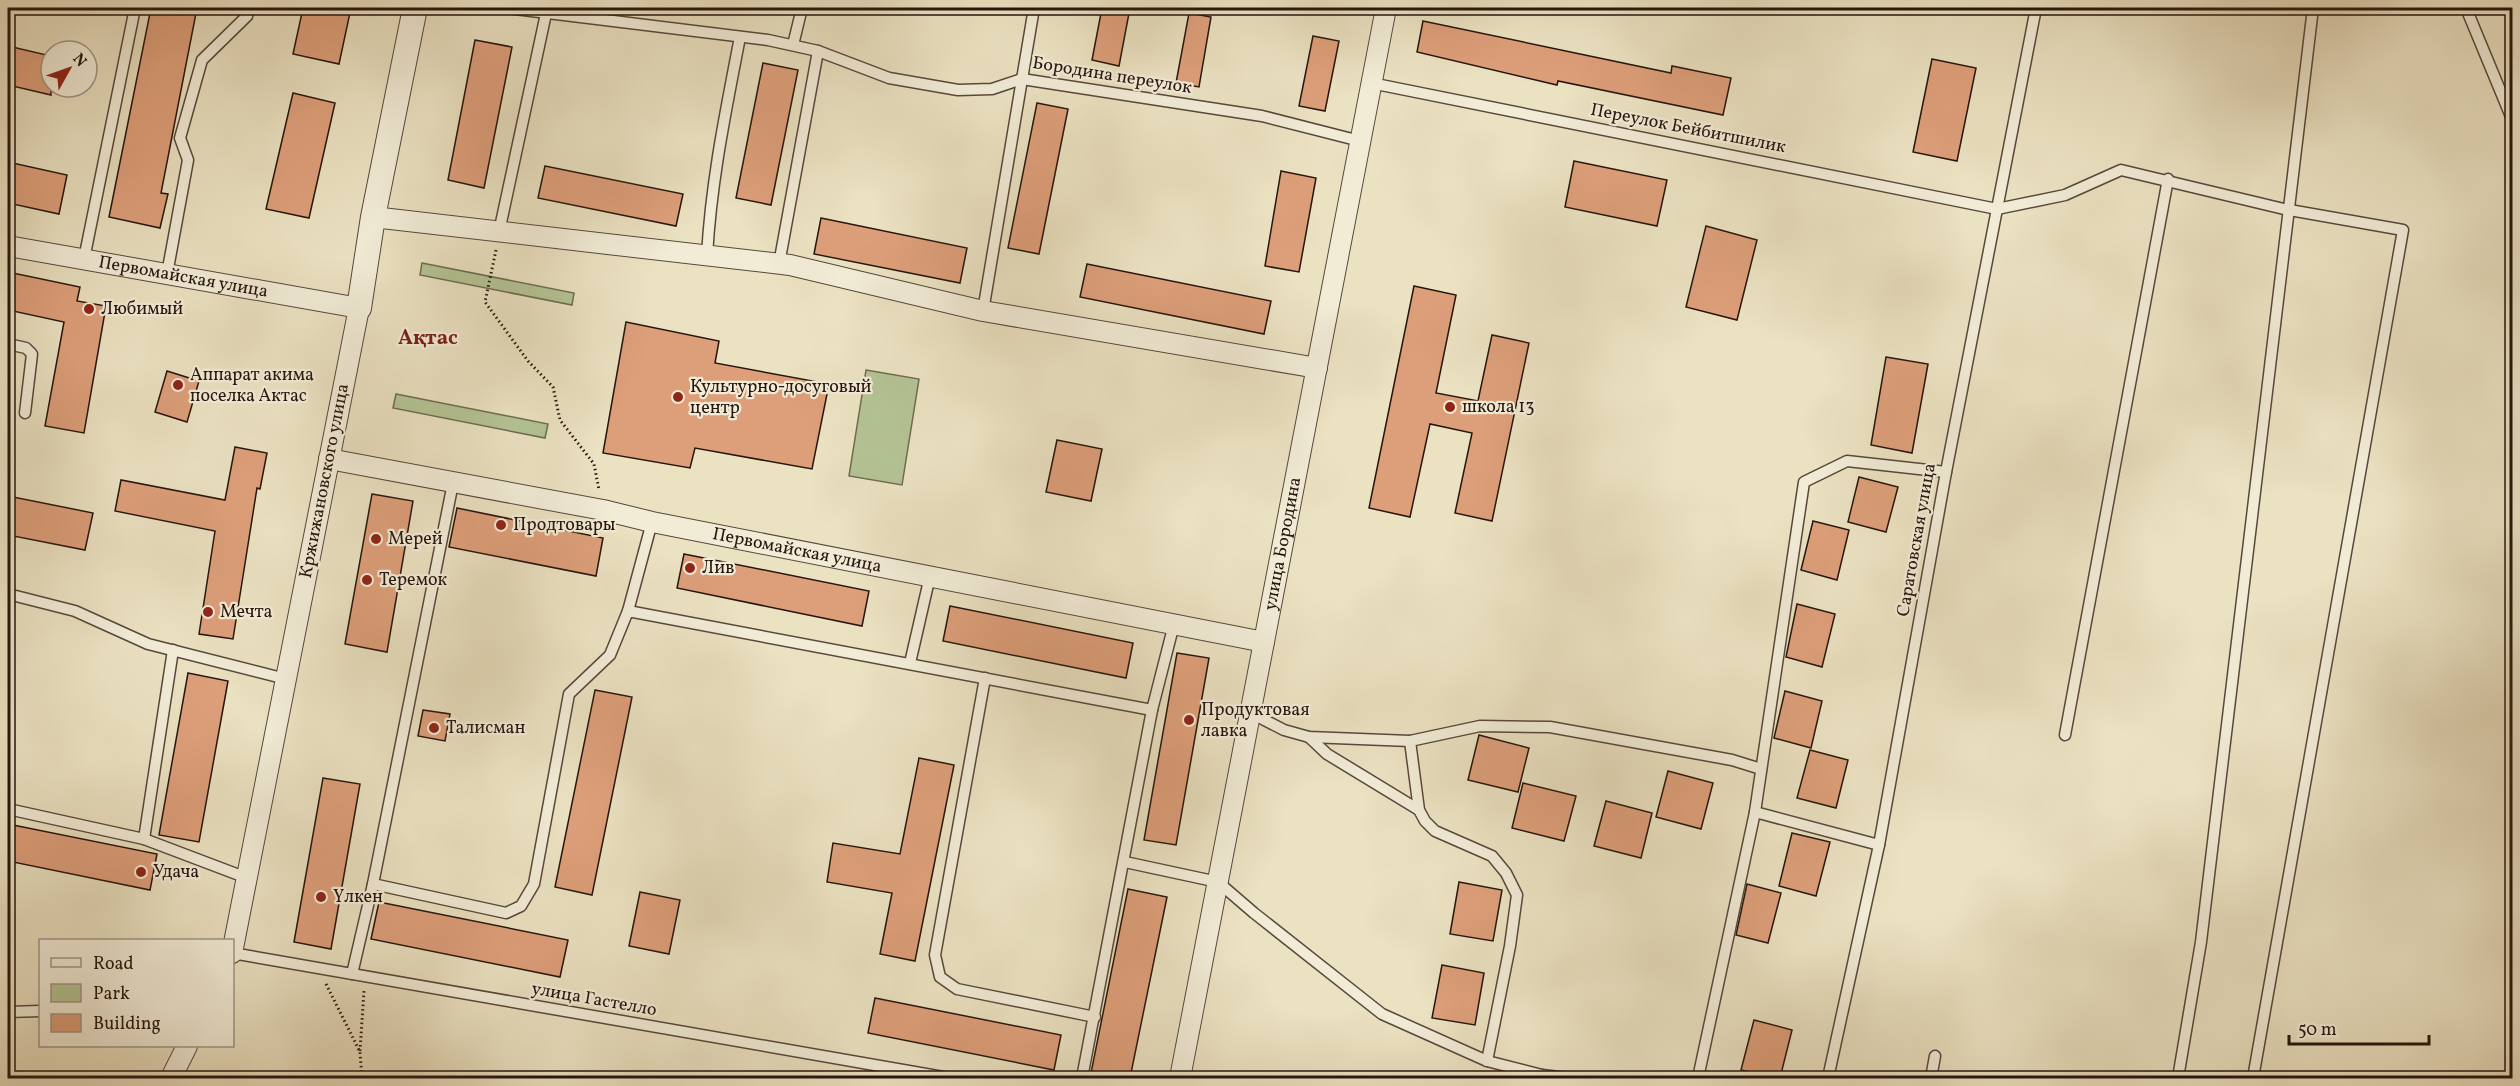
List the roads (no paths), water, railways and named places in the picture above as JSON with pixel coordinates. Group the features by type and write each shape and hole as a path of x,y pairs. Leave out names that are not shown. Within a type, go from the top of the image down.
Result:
{"street":[{"name":"Кржижановского улица","path":"234,943 359,308 373,218 415,8"},
{"name":"улица Бородина","path":"1180,1078 1386,8"},
{"path":"373,218 779,264 983,311 1317,368"},
{"name":"Первомайская улица","path":"8,246 359,308"},
{"name":"Первомайская улица","path":"329,459 603,510 652,522 1264,642"},
{"path":"171,1078 187,1047"}],"lane":[{"path":"84,259 135,8"},
{"path":"167,274 188,160 180,138 202,60 247,16 243,8"},
{"name":"Бородина переулок","path":"507,8 546,11 793,45 818,51 890,78 958,90 992,89 1022,78 1262,116 1360,141"},
{"path":"793,45 802,8"},
{"path":"983,311 1034,8"},
{"name":"Саратовская улица","path":"1828,1078 1879,845 1946,472 2036,8"},
{"path":"2178,1078 2201,942 2313,8"},
{"path":"2466,8 2512,119"},
{"path":"499,232 546,11"},
{"path":"708,256 709,214 718,150 740,37"},
{"path":"779,264 818,51"},
{"name":"Переулок Бейбитшилик","path":"1371,82 1997,209"},
{"path":"1997,209 2065,195 2121,170 2168,179 2289,210 2403,230 2253,1078"},
{"path":"2065,735 2168,179"},
{"path":"8,344 26,348 32,354 25,413"},
{"path":"1698,1078 1755,812 1804,482 1847,461 1946,472"},
{"path":"352,974 373,884 453,483"},
{"path":"373,884 506,913 521,906 534,884 569,694 610,655 628,610 652,522"},
{"path":"910,663 930,576"},
{"path":"8,594 75,611 148,644 286,679"},
{"path":"628,610 1152,710"},
{"path":"1082,1078 1125,862 1152,710 1174,624"},
{"path":"144,838 173,650"},
{"path":"985,678 935,956 940,977 957,989 1095,1017"},
{"path":"1251,713 1284,730 1309,737 1410,741 1480,726 1550,727 1732,760 1761,769"},
{"path":"1309,737 1327,754 1419,810 1436,831 1492,856 1506,873 1516,895 1510,946 1487,1061"},
{"path":"1410,741 1419,810"},
{"path":"8,809 144,838 247,878"},
{"path":"1755,812 1879,845"},
{"path":"1125,862 1218,882 1312,960 1382,1014 1487,1061 1541,1077 1568,1078"},
{"name":"улица Гастелло","path":"234,953 949,1078"},
{"path":"8,1012 39,1011"},
{"path":"1931,1078 1935,1056"}],"place":[{"name":"Любимый","path":"89,309"},
{"name":"Аппарат акима поселка Актас","path":"178,385"},
{"name":"Культурно-досуговый центр","path":"678,397"},
{"name":"школа 13","path":"1450,407"},
{"name":"Продтовары","path":"501,525"},
{"name":"Мерей","path":"376,539"},
{"name":"Лив","path":"690,568"},
{"name":"Теремок","path":"367,580"},
{"name":"Мечта","path":"208,612"},
{"name":"Продуктовая лавка","path":"1189,720"},
{"name":"Талисман","path":"434,728"},
{"name":"Удача","path":"141,872"},
{"name":"Yлкен","path":"321,897"}],"district":[{"name":"Ақтас","path":"428,338"}]}
